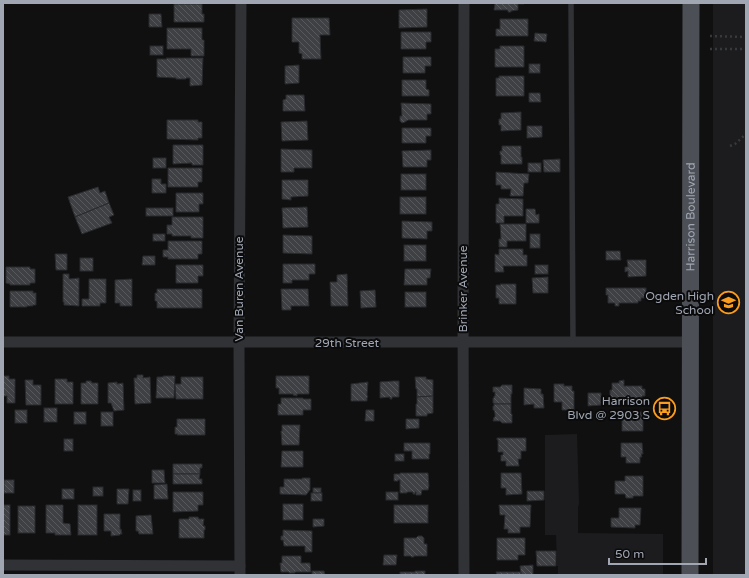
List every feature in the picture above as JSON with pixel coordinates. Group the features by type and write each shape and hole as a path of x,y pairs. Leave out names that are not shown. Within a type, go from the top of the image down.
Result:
{"main road":[{"name":"Harrison Boulevard","path":"690,575 691,3"}],"street":[{"name":"Van Buren Avenue","path":"240,3 240,570"},
{"name":"Brinker Avenue","path":"464,3 462,318 464,575"},
{"name":"29th Street","path":"3,342 690,342"},
{"path":"3,565 240,570"}],"lane":[{"path":"572,3 573,343"}],"path":[{"path":"710,36 746,37"},
{"path":"710,49 746,49"},
{"path":"730,146 736,144 746,134"}],"shaded area":[{"name":"Ogden High School","path":"713,3 746,3 746,575 713,575"},
{"path":"577,434 579,504 578,533 663,534 663,575 558,575 556,535 545,535 545,435"}],"building":[{"path":"495,3 524,4 518,4 518,10 508,12 508,10 494,10"},
{"path":"174,4 202,4 204,22 174,22"},
{"path":"427,9 427,27 399,28 399,10"},
{"path":"149,14 161,14 162,27 149,27"},
{"path":"292,18 329,18 330,35 320,35 321,59 302,59 302,54 299,53 299,42 292,42"},
{"path":"500,19 528,19 528,36 496,36 496,29 500,29"},
{"path":"167,28 202,28 204,56 191,56 191,49 167,49"},
{"path":"401,32 431,32 431,42 426,42 426,49 401,49"},
{"path":"535,33 547,34 546,42 534,41"},
{"path":"150,46 163,46 163,55 150,55"},
{"path":"500,46 524,46 524,67 495,67 495,49 500,49"},
{"path":"403,57 431,57 431,66 425,66 425,73 403,73"},
{"path":"166,58 203,58 202,85 190,86 190,78 176,79 157,77 157,59 167,59"},
{"path":"529,64 540,64 540,73 529,73"},
{"path":"299,65 299,83 285,84 285,66"},
{"path":"499,76 524,76 524,96 496,96 496,78 499,78"},
{"path":"402,80 426,80 426,89 429,90 429,96 402,96"},
{"path":"529,93 540,93 541,102 529,102"},
{"path":"286,95 304,95 305,111 283,111 283,100 286,99"},
{"path":"401,103 431,104 431,114 427,114 427,120 408,120 402,123 400,121 400,116 402,116"},
{"path":"521,112 521,130 501,131 499,119 501,119 501,113"},
{"path":"167,120 198,120 198,122 202,122 202,138 198,138 198,140 167,139"},
{"path":"307,121 308,140 282,141 281,122"},
{"path":"527,126 542,126 542,137 527,138"},
{"path":"402,128 431,128 431,136 426,136 426,143 402,143"},
{"path":"173,145 203,145 203,165 192,165 192,163 173,164"},
{"path":"502,146 521,146 522,164 501,164 500,151 502,151"},
{"path":"281,149 312,150 312,168 294,168 294,172 281,172"},
{"path":"431,150 431,160 427,160 427,167 403,167 402,151"},
{"path":"153,158 166,158 166,168 153,168"},
{"path":"560,159 560,172 544,172 543,160"},
{"path":"528,163 541,163 541,172 528,172"},
{"path":"168,168 202,168 202,182 198,182 198,187 168,187"},
{"path":"496,172 529,174 528,183 524,183 523,196 510,196 511,189 501,189 501,185 496,185"},
{"path":"401,174 426,174 426,190 401,190"},
{"path":"152,179 161,179 161,184 166,184 166,193 152,193"},
{"path":"282,180 308,180 308,196 291,197 291,200 282,199"},
{"path":"98,187 100,193 105,191 109,203 75,217 68,197"},
{"path":"176,193 203,193 203,204 199,204 199,212 176,212"},
{"path":"400,197 426,197 426,214 400,214"},
{"path":"499,198 523,199 523,216 504,216 504,223 496,223 496,204 499,204"},
{"path":"109,203 114,215 109,217 112,223 82,234 75,217"},
{"path":"307,207 308,227 283,228 282,208"},
{"path":"146,208 173,208 173,216 146,216"},
{"path":"526,209 535,209 536,215 539,214 539,223 526,223"},
{"path":"172,217 203,217 203,238 191,238 191,236 172,236 172,234 167,234 167,225 172,225"},
{"path":"402,221 432,222 432,231 427,231 427,239 402,238"},
{"path":"500,224 526,224 526,241 507,241 507,247 499,247 499,239 501,239"},
{"path":"153,234 165,234 165,241 153,241"},
{"path":"530,234 540,234 540,248 530,248"},
{"path":"283,235 312,236 312,254 283,253"},
{"path":"168,241 202,241 202,254 198,254 198,259 168,259 168,257 163,257 163,250 168,250"},
{"path":"404,245 426,245 426,261 404,261"},
{"path":"499,249 523,249 523,255 527,255 527,266 503,266 504,272 495,272 495,254 499,255"},
{"path":"606,251 620,251 621,260 606,260"},
{"path":"55,254 67,254 67,270 56,270"},
{"path":"143,256 155,256 155,265 142,265"},
{"path":"80,258 93,258 93,271 80,271"},
{"path":"627,260 646,260 646,276 628,277 628,271 625,272 625,267 628,267"},
{"path":"283,264 315,264 315,274 309,274 309,280 292,280 292,283 283,283"},
{"path":"176,265 203,265 203,276 198,276 198,283 176,283"},
{"path":"535,265 548,265 548,274 535,274"},
{"path":"6,267 30,267 30,269 35,269 35,283 30,283 30,285 10,285 6,283"},
{"path":"405,269 431,269 430,278 427,278 427,285 404,285"},
{"path":"63,274 69,274 69,279 79,278 79,306 64,305"},
{"path":"347,274 348,306 331,306 330,282 337,282 337,275"},
{"path":"548,277 548,293 533,293 532,278"},
{"path":"89,279 106,279 106,303 100,303 100,306 82,306 82,299 89,299"},
{"path":"132,279 132,306 120,306 120,303 115,303 115,280"},
{"path":"500,284 516,284 516,304 499,304 499,298 496,298 496,285 501,285"},
{"path":"606,288 646,288 646,298 641,298 641,301 638,301 638,303 619,303 619,306 615,306 615,303 608,303"},
{"path":"157,289 202,289 202,308 157,308 155,293 157,293"},
{"path":"281,289 308,289 309,306 291,306 291,310 282,310"},
{"path":"375,290 376,307 361,308 360,291"},
{"path":"10,291 33,291 33,293 36,293 36,305 27,307 10,307"},
{"path":"405,292 426,292 426,307 405,307"},
{"path":"137,375 143,375 143,378 150,377 151,403 135,404 134,378 137,378"},
{"path":"3,376 9,376 9,379 15,379 15,403 7,403 7,396 3,396"},
{"path":"175,376 174,398 156,398 157,377"},
{"path":"276,376 309,376 309,394 297,394 297,396 293,394 279,394 279,388 276,388"},
{"path":"181,377 203,377 203,399 176,399 175,384 181,384"},
{"path":"415,377 426,377 426,379 433,380 433,396 417,397"},
{"path":"55,379 67,379 67,382 73,382 73,404 55,404"},
{"path":"25,380 33,380 33,385 41,385 41,405 26,405"},
{"path":"624,380 624,386 642,386 642,389 645,389 645,396 642,396 642,399 635,399 635,402 610,402 610,390 612,390 612,383 619,383 619,381"},
{"path":"86,381 98,383 98,404 81,404 81,383 86,383"},
{"path":"399,381 399,397 392,397 392,399 390,399 390,397 380,398 380,382"},
{"path":"117,382 117,384 123,383 124,410 114,411 111,403 108,403 108,383"},
{"path":"368,382 367,401 351,401 351,384"},
{"path":"554,384 572,386 572,391 574,391 574,410 562,410 562,402 554,402"},
{"path":"502,385 512,385 511,404 493,403 495,392 493,392 493,387 500,387"},
{"path":"524,388 541,389 544,408 534,408 534,404 524,405"},
{"path":"588,393 601,393 601,405 588,406"},
{"path":"433,396 433,413 427,414 427,416 416,416 417,397"},
{"path":"281,398 311,399 311,410 303,410 303,415 278,415 278,404 281,404"},
{"path":"494,404 511,404 512,423 493,421 495,417 493,410"},
{"path":"44,408 57,408 57,422 44,422"},
{"path":"15,410 27,410 27,423 15,423"},
{"path":"366,410 374,410 374,421 365,421"},
{"path":"74,412 86,412 86,424 74,424"},
{"path":"101,412 113,412 113,426 101,426"},
{"path":"643,412 643,431 622,431 622,413"},
{"path":"177,419 205,419 205,435 175,434"},
{"path":"406,419 419,419 419,428 406,429"},
{"path":"282,425 300,425 299,445 282,445"},
{"path":"497,438 526,438 526,451 521,451 521,459 518,459 519,466 506,466 506,461 501,461 501,455 503,455 503,452 498,452"},
{"path":"64,439 73,439 73,451 64,451"},
{"path":"404,443 430,443 429,459 412,459 412,451 404,451"},
{"path":"621,443 642,443 643,454 641,454 642,457 640,457 640,463 626,463 626,457 621,457"},
{"path":"282,451 303,451 303,467 281,467"},
{"path":"395,454 404,454 404,461 395,461"},
{"path":"173,464 202,464 202,468 200,468 200,474 173,474"},
{"path":"152,470 164,470 165,483 152,483"},
{"path":"428,473 428,490 422,490 421,495 416,495 416,492 415,494 413,494 413,492 400,493 400,480 394,481 394,474"},
{"path":"501,473 521,473 522,494 506,495 506,488 501,488"},
{"path":"173,474 200,474 199,479 202,479 202,484 173,484"},
{"path":"625,476 643,476 643,496 626,498 625,494 615,494 615,481 625,481"},
{"path":"310,478 310,490 306,495 280,494 280,487 284,487 284,479"},
{"path":"4,480 14,480 14,493 4,493"},
{"path":"167,484 168,499 154,499 154,485"},
{"path":"93,487 103,487 103,496 93,496"},
{"path":"313,488 321,488 321,493 313,493"},
{"path":"62,489 74,489 74,499 62,499"},
{"path":"117,489 129,489 128,504 117,504"},
{"path":"133,490 141,490 141,501 133,501"},
{"path":"527,491 544,491 544,500 527,501"},
{"path":"173,492 203,492 203,505 198,505 198,511 173,512"},
{"path":"386,492 398,492 398,500 386,500"},
{"path":"311,493 322,493 322,501 311,501"},
{"path":"283,504 303,504 303,520 283,520"},
{"path":"3,505 10,505 10,535 3,535"},
{"path":"46,505 63,505 63,523 70,524 71,535 55,535 55,533 46,533"},
{"path":"78,505 97,505 97,535 78,535"},
{"path":"394,505 428,505 428,523 394,523"},
{"path":"499,505 531,505 530,527 520,527 520,533 508,533 508,529 504,529 505,515 500,515"},
{"path":"18,506 35,506 35,533 18,533"},
{"path":"619,508 641,508 640,525 635,525 635,528 611,527 611,518 619,518"},
{"path":"104,514 120,514 120,529 122,534 111,536 111,531 104,531"},
{"path":"151,515 153,534 139,534 138,531 136,531 136,516"},
{"path":"189,517 204,519 204,538 179,538 179,519 189,519"},
{"path":"313,519 324,519 324,526 313,527"},
{"path":"283,530 312,531 312,552 305,552 305,546 284,546 283,540 281,540"},
{"path":"418,536 422,536 424,538 424,544 427,544 427,556 404,556 404,538 416,538"},
{"path":"497,538 525,538 525,555 518,555 518,560 497,560"},
{"path":"536,551 556,551 556,566 537,566"},
{"path":"384,555 397,555 396,565 383,565"},
{"path":"282,556 301,556 301,563 310,563 311,572 281,572 280,563 282,563"},
{"path":"533,565 533,575 521,575 520,566"},
{"path":"312,571 324,571 325,575 312,575"},
{"path":"425,571 425,575 400,575 400,572"},
{"path":"496,572 521,572 521,575 497,575"}],"place":[{"name":"Ogden High School","path":"729,303"},
{"name":"Harrison Blvd @ 2903 S","path":"665,408"}]}
